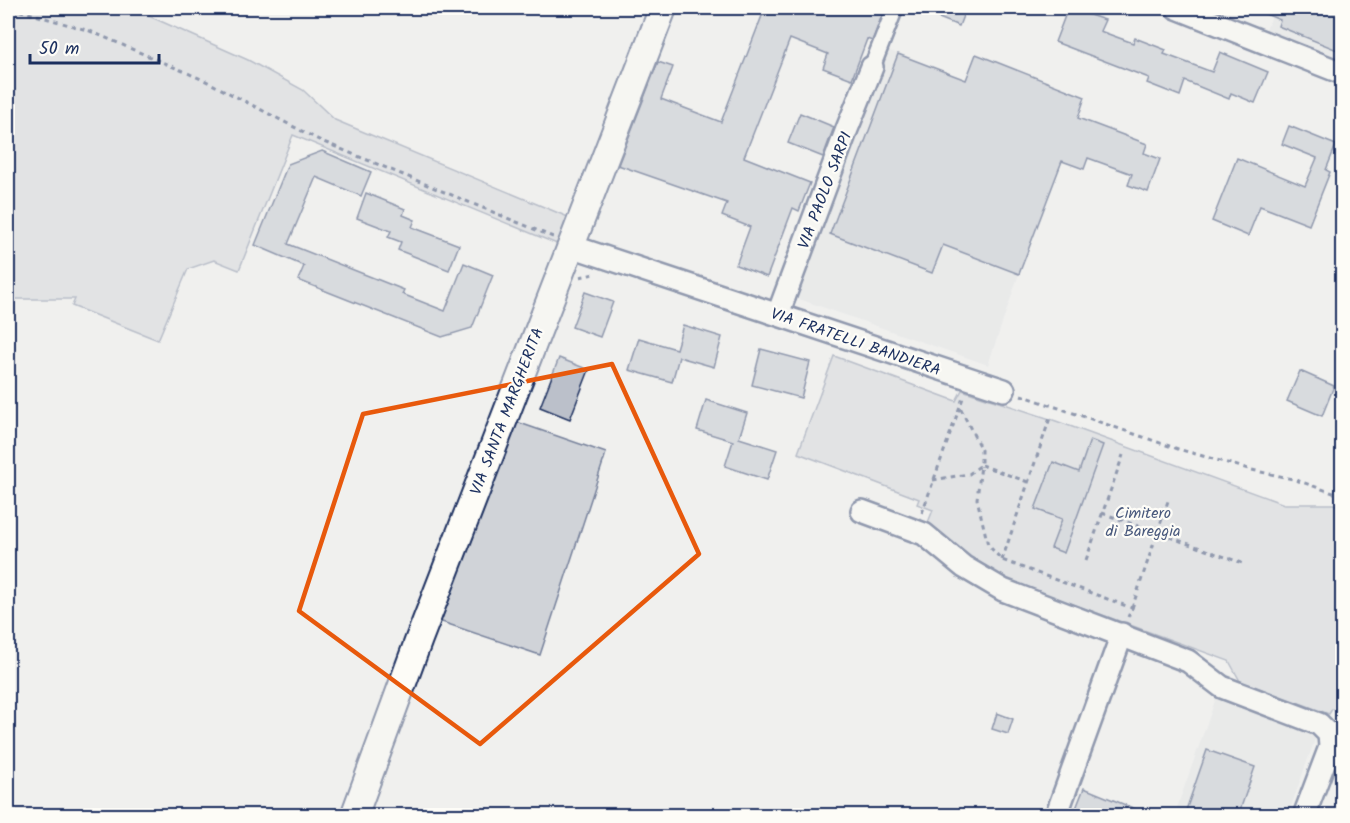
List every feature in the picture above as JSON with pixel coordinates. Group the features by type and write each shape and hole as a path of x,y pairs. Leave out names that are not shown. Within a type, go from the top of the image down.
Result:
{"street":[{"name":"VIA SANTA MARGHERITA","path":"354,816 566,244 663,8"},
{"path":"872,67 895,8"},
{"path":"1177,8 1204,12 1342,73"},
{"name":"VIA PAOLO SARPI","path":"778,314 872,67"},
{"name":"VIA FRATELLI BANDIERA","path":"566,244 1004,390"},
{"path":"862,511 924,534 964,567 1003,590 1188,661 1222,687 1319,724 1329,734 1330,747 1304,816"},
{"path":"1056,816 1122,634"}],"path":[{"path":"11,8 90,31 206,81 319,140 566,244"},
{"path":"915,531 970,379"},
{"path":"1004,390 1178,450 1252,470 1293,478 1342,496"},
{"path":"960,407 981,450 977,499 988,545 1002,560 1132,608"},
{"path":"1002,560 1051,416"},
{"path":"1086,560 1123,455"},
{"path":"933,480 969,474 981,465"},
{"path":"981,465 1028,482"},
{"path":"1122,634 1168,501"},
{"path":"1102,513 1245,564"}],"highlighted area":[{"path":"612,364 699,554 480,744 299,611 363,414"}],"shaded area":[{"path":"1276,8 1342,8 1342,64 1264,33"},
{"path":"888,50 965,80 976,54 1011,68 1000,99 1032,77 1085,97 1019,274 988,365 796,298"},
{"path":"1217,695 1317,734 1288,815 1174,816"}],"green space":[{"path":"8,8 152,8 149,16 248,60 303,90 335,120 568,217 557,244 293,135 239,270 214,260 188,269 158,340 72,306 75,299 8,299"},
{"name":"Cimitero di Bareggia","path":"834,356 956,401 962,390 1056,421 1284,504 1333,504 1342,507 1342,712 1332,709 1329,714 1240,681 1229,661 996,576 954,548 927,525 933,510 917,504 919,499 798,453"},
{"path":"511,420 606,453 540,655 439,621"}],"building":[{"path":"765,8 885,8 872,41 867,39 852,79 823,68 828,54 790,39 744,157 810,183 799,211 793,208 767,277 736,265 750,227 722,216 727,203 618,165 658,62 673,67 661,99 721,122"},
{"path":"914,8 966,8 959,26"},
{"path":"1068,8 1105,20 1100,31 1133,43 1135,38 1166,50 1164,54 1212,72 1220,52 1268,72 1255,103 1231,93 1229,99 1185,81 1180,96 1147,83 1149,78 1055,42"},
{"path":"1251,8 1342,8 1342,52 1278,26 1280,20"},
{"path":"898,54 966,80 976,54 1085,97 1078,118 1147,144 1144,153 1160,159 1148,192 1128,185 1132,174 1088,158 1084,169 1062,161 1019,274 943,245 932,273 830,234"},
{"path":"800,113 834,127 823,157 788,143"},
{"path":"1289,126 1336,145 1326,170 1330,172 1309,225 1260,206 1248,236 1212,221 1237,158 1305,186 1317,158 1282,144"},
{"path":"322,151 371,172 361,196 316,177 288,244 404,290 402,294 445,311 464,263 493,275 472,328 442,337 298,280 304,266 255,245 288,164"},
{"path":"366,193 405,209 403,215 415,220 412,227 459,245 449,270 398,250 401,242 388,237 391,231 357,218"},
{"path":"585,292 613,302 600,337 572,327"},
{"path":"683,325 722,337 714,367 679,357 672,382 629,370 639,338 676,349"},
{"path":"761,349 810,362 801,398 752,385"},
{"path":"559,358 589,370 570,419 540,407"},
{"path":"1300,371 1334,386 1322,416 1287,401"},
{"path":"706,400 747,413 739,438 777,450 767,480 725,466 733,441 697,430"},
{"path":"1090,440 1103,445 1064,553 1051,548 1062,519 1035,509 1053,462 1079,472"},
{"path":"997,713 1013,719 1008,734 992,729"},
{"path":"1207,750 1255,767 1238,816 1184,816"},
{"path":"1084,788 1150,815 1150,816 1073,816"}]}
